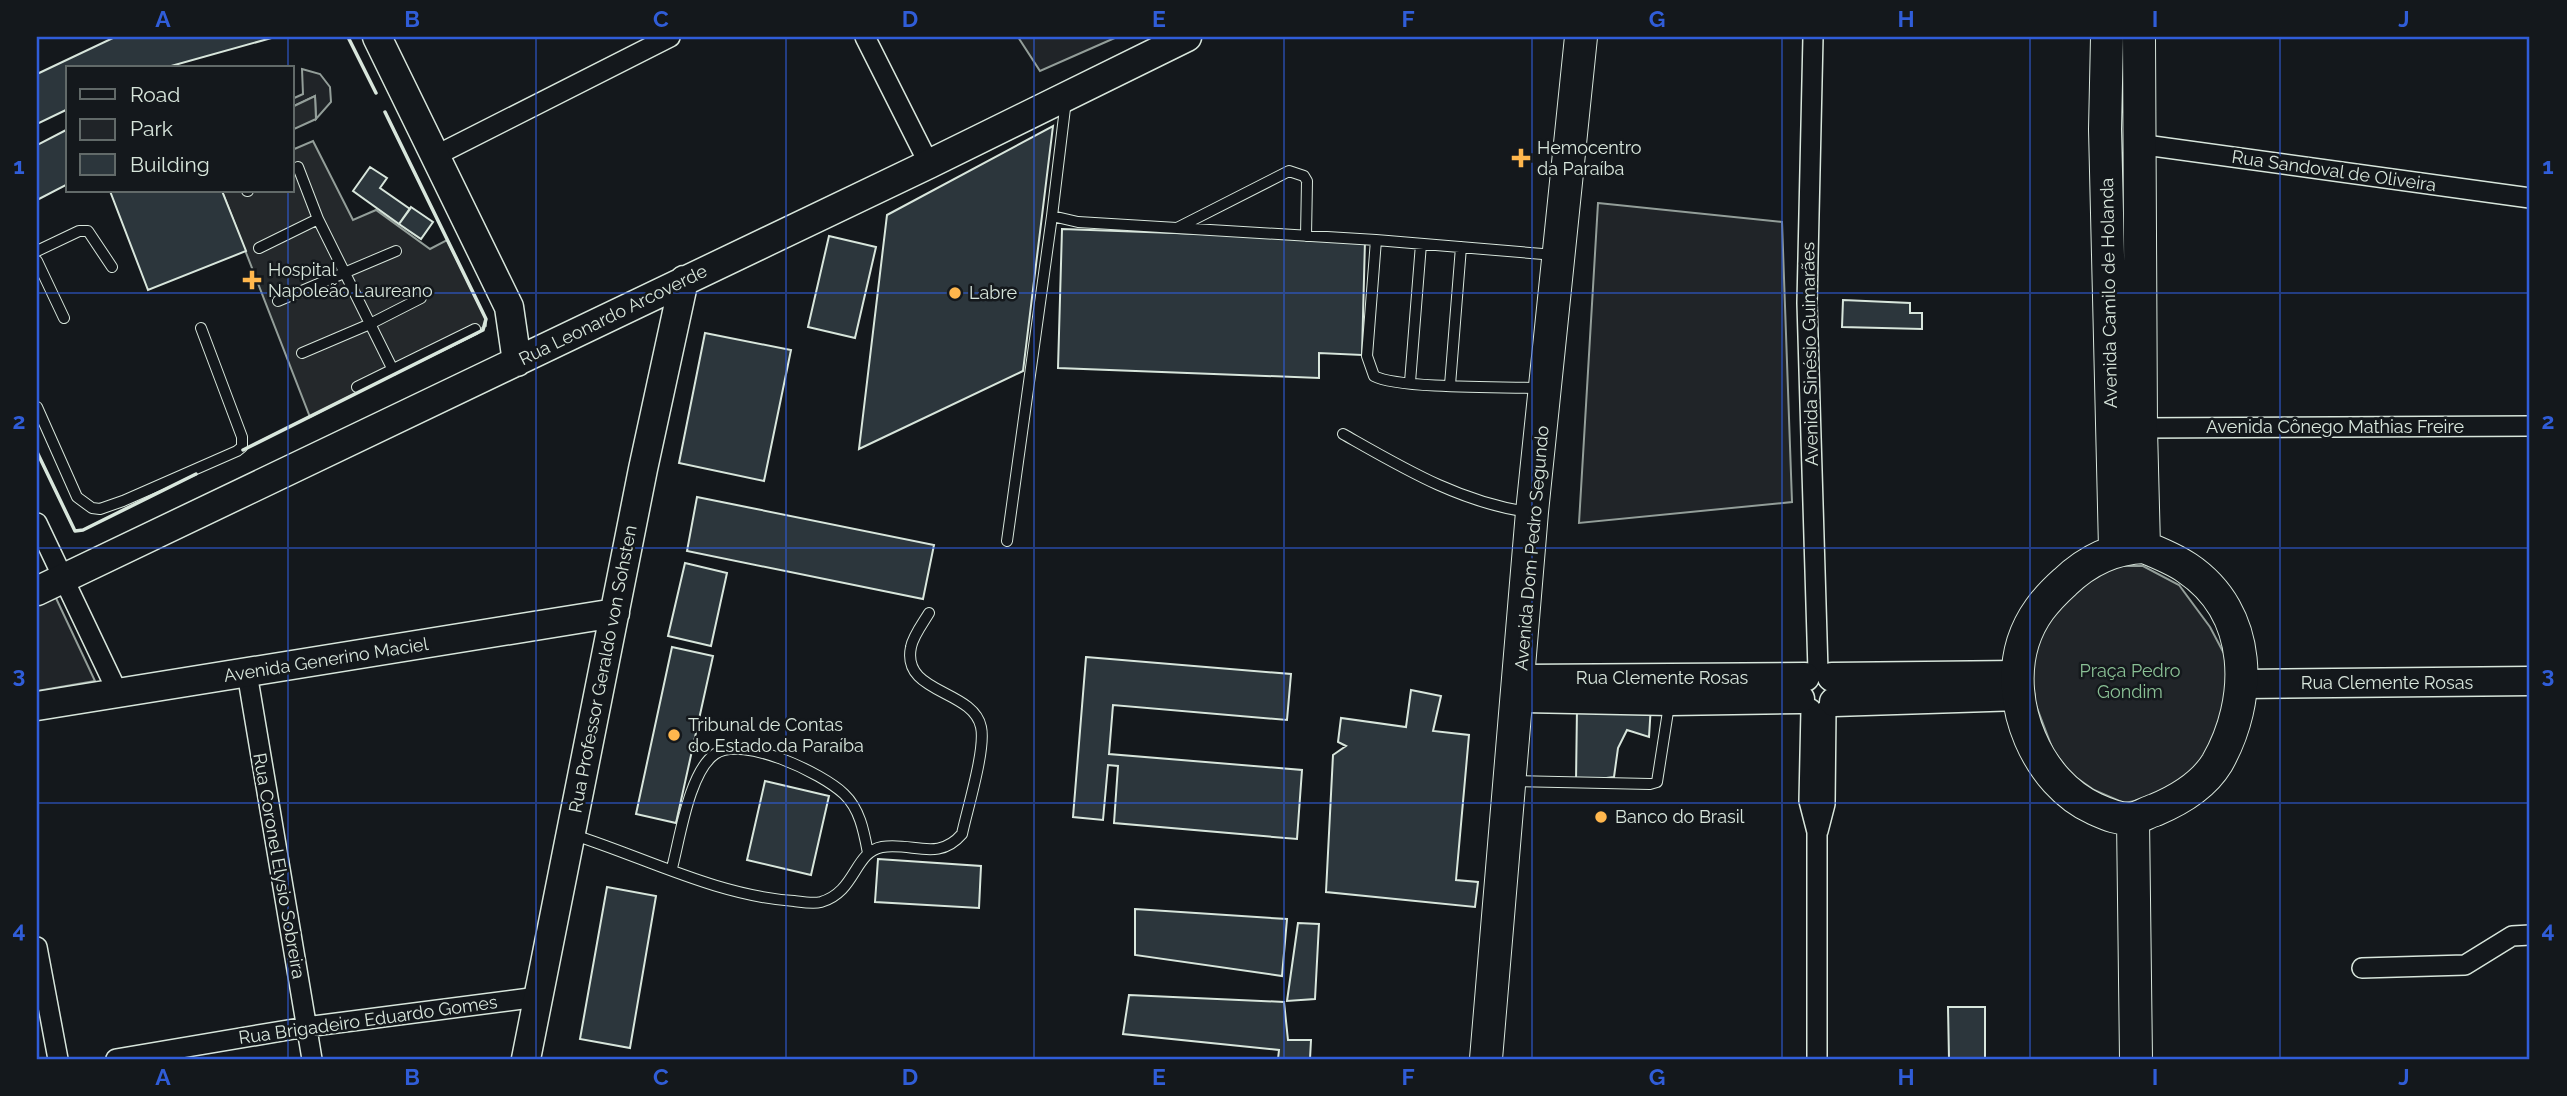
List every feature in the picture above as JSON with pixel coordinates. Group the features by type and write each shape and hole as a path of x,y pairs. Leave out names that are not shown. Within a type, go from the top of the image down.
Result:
{"main road":[{"name":"Avenida Dom Pedro Segundo","path":"1486,1059 1532,512 1561,255 1581,37"},
{"name":"Avenida Camilo de Holanda","path":"2107,37 2105,129 2130,548"},
{"name":"Avenida Camilo de Holanda","path":"2130,548 2141,428 2139,37"},
{"path":"2130,548 2189,569 2218,601 2237,640 2243,684 2241,708 2234,730 2210,774 2176,801 2133,819 2110,816 2087,806 2050,775 2038,758 2029,735 2019,686 2022,645 2032,620 2044,601 2077,570 2130,548"},
{"path":"2133,819 2136,1059"}],"street":[{"path":"364,37 398,107 421,128"},
{"path":"377,37 509,307 517,362"},
{"path":"435,156 670,37"},
{"path":"865,37 929,164"},
{"name":"Rua Leonardo Arcoverde","path":"37,591 929,164 1187,37"},
{"name":"Avenida Sinésio Guimarães","path":"1813,37 1807,303 1818,692 1809,801 1817,832 1817,1059"},
{"name":"Rua Sandoval de Oliveira","path":"2138,144 2530,198"},
{"name":"Rua Professor Geraldo von Sohsten","path":"526,1059 684,280"},
{"path":"509,307 552,345"},
{"name":"Avenida Cônego Mathias Freire","path":"2141,428 2530,426"},
{"path":"37,523 117,691"},
{"name":"Avenida Generino Maciel","path":"37,706 117,691 247,673 615,613"},
{"name":"Rua Coronel Elysio Sobreira","path":"247,673 312,1059"},
{"name":"Rua Clemente Rosas","path":"2243,684 2530,681"},
{"name":"Rua Clemente Rosas","path":"1519,688 1670,701 1818,692 2019,686"},
{"name":"Rua Clemente Rosas","path":"1519,688 1818,692"},
{"path":"2362,968 2465,965 2512,936 2530,935"},
{"path":"37,947 58,1059"},
{"name":"Rua Brigadeiro Eduardo Gomes","path":"116,1059 306,1027 538,996"}],"lane":[{"path":"1007,541 1066,96"},
{"path":"298,167 318,219 393,370"},
{"path":"1177,228 1289,171 1304,176 1307,181 1306,236"},
{"path":"1052,216 1078,222 1376,240 1561,255"},
{"path":"258,248 318,219"},
{"path":"37,251 79,231 88,231 112,267"},
{"path":"1376,240 1369,364 1374,376 1380,380 1450,385 1546,388"},
{"path":"1410,382 1421,244"},
{"path":"1450,385 1461,247"},
{"path":"278,300 396,251"},
{"path":"37,261 64,318"},
{"path":"302,353 370,324 421,298"},
{"path":"37,407 78,497 92,508 100,509 123,501 237,450 242,447 242,437 201,327"},
{"path":"357,387 475,329"},
{"path":"1343,434 1443,489 1473,501 1532,512"},
{"path":"570,833 756,898 818,903 841,893 868,853 882,848 941,850 953,845 962,834 981,744 981,727 965,704 919,677 911,664 911,646 929,613"},
{"path":"1509,781 1657,782 1670,701"},
{"path":"672,868 700,768 716,752 734,749 764,753 807,769 845,794 862,823 868,853"}],"green space":[{"path":"1018,37 1117,37 1040,71"},
{"path":"302,69 320,74 330,87 331,102 316,119 315,96 294,106 294,98 303,94"},
{"path":"1598,203 1782,222 1792,502 1579,523"},
{"name":"Praça Pedro Gondim","path":"2109,566 2143,566 2179,585 2210,627 2229,663 2226,712 2211,758 2174,794 2124,803 2094,790 2071,774 2053,750 2034,700 2030,651 2049,606"},
{"path":"55,596 95,681 37,691 37,605"}],"shaded area":[{"path":"315,96 316,119 294,129 294,106"},
{"path":"313,141 353,220 376,210 430,249 447,240 486,319 486,326 310,417 222,192 294,192 294,149"}],"building":[{"path":"115,37 275,37 171,66 66,66 66,110 37,124 37,74"},
{"name":"Labre","path":"1053,126 1023,371 859,449 887,215"},
{"path":"66,130 66,185 37,200 37,145"},
{"path":"370,167 387,178 380,188 410,209 399,224 353,191"},
{"path":"110,192 222,192 246,251 148,290"},
{"path":"411,207 433,222 421,239 399,224"},
{"path":"1062,229 1365,240 1362,355 1319,353 1319,378 1058,368"},
{"path":"829,236 876,247 855,338 808,327"},
{"path":"1843,300 1910,303 1910,313 1922,313 1922,329 1842,327"},
{"path":"705,333 791,350 764,481 679,463"},
{"path":"697,497 934,545 923,599 687,551"},
{"path":"685,563 727,573 711,646 668,636"},
{"name":"Tribunal de Contas do Estado da Paraíba","path":"672,647 713,656 676,823 636,814"},
{"path":"1086,657 1291,674 1287,720 1113,705 1109,754 1302,770 1297,839 1114,823 1118,766 1108,765 1103,820 1073,817"},
{"path":"1411,690 1441,696 1433,731 1469,735 1456,880 1478,882 1475,907 1326,892 1333,755 1346,746 1338,742 1341,718 1406,727"},
{"path":"1651,705 1649,737 1627,730 1618,748 1614,777 1576,782 1577,707"},
{"path":"765,781 829,796 811,875 747,860"},
{"path":"878,859 981,866 979,908 875,902"},
{"path":"607,887 656,896 630,1048 580,1039"},
{"path":"1135,909 1287,919 1282,976 1135,955"},
{"path":"1298,923 1319,924 1315,999 1287,1001"},
{"path":"1129,995 1284,1002 1288,1040 1311,1040 1310,1059 1278,1059 1279,1050 1123,1034"},
{"path":"1948,1007 1985,1007 1985,1059 1949,1059"}],"wall":[{"path":"348,37 376,93"},
{"path":"243,450 483,330 486,319 385,112"},
{"path":"37,452 75,531 83,530 196,474"}],"place":[{"name":"Hemocentro da Paraíba","path":"1521,158"},
{"name":"Hospital Napoleão Laureano","path":"252,280"},
{"name":"Labre","path":"955,293"},
{"name":"Tribunal de Contas do Estado da Paraíba","path":"674,735"},
{"name":"Banco do Brasil","path":"1601,817"}]}
